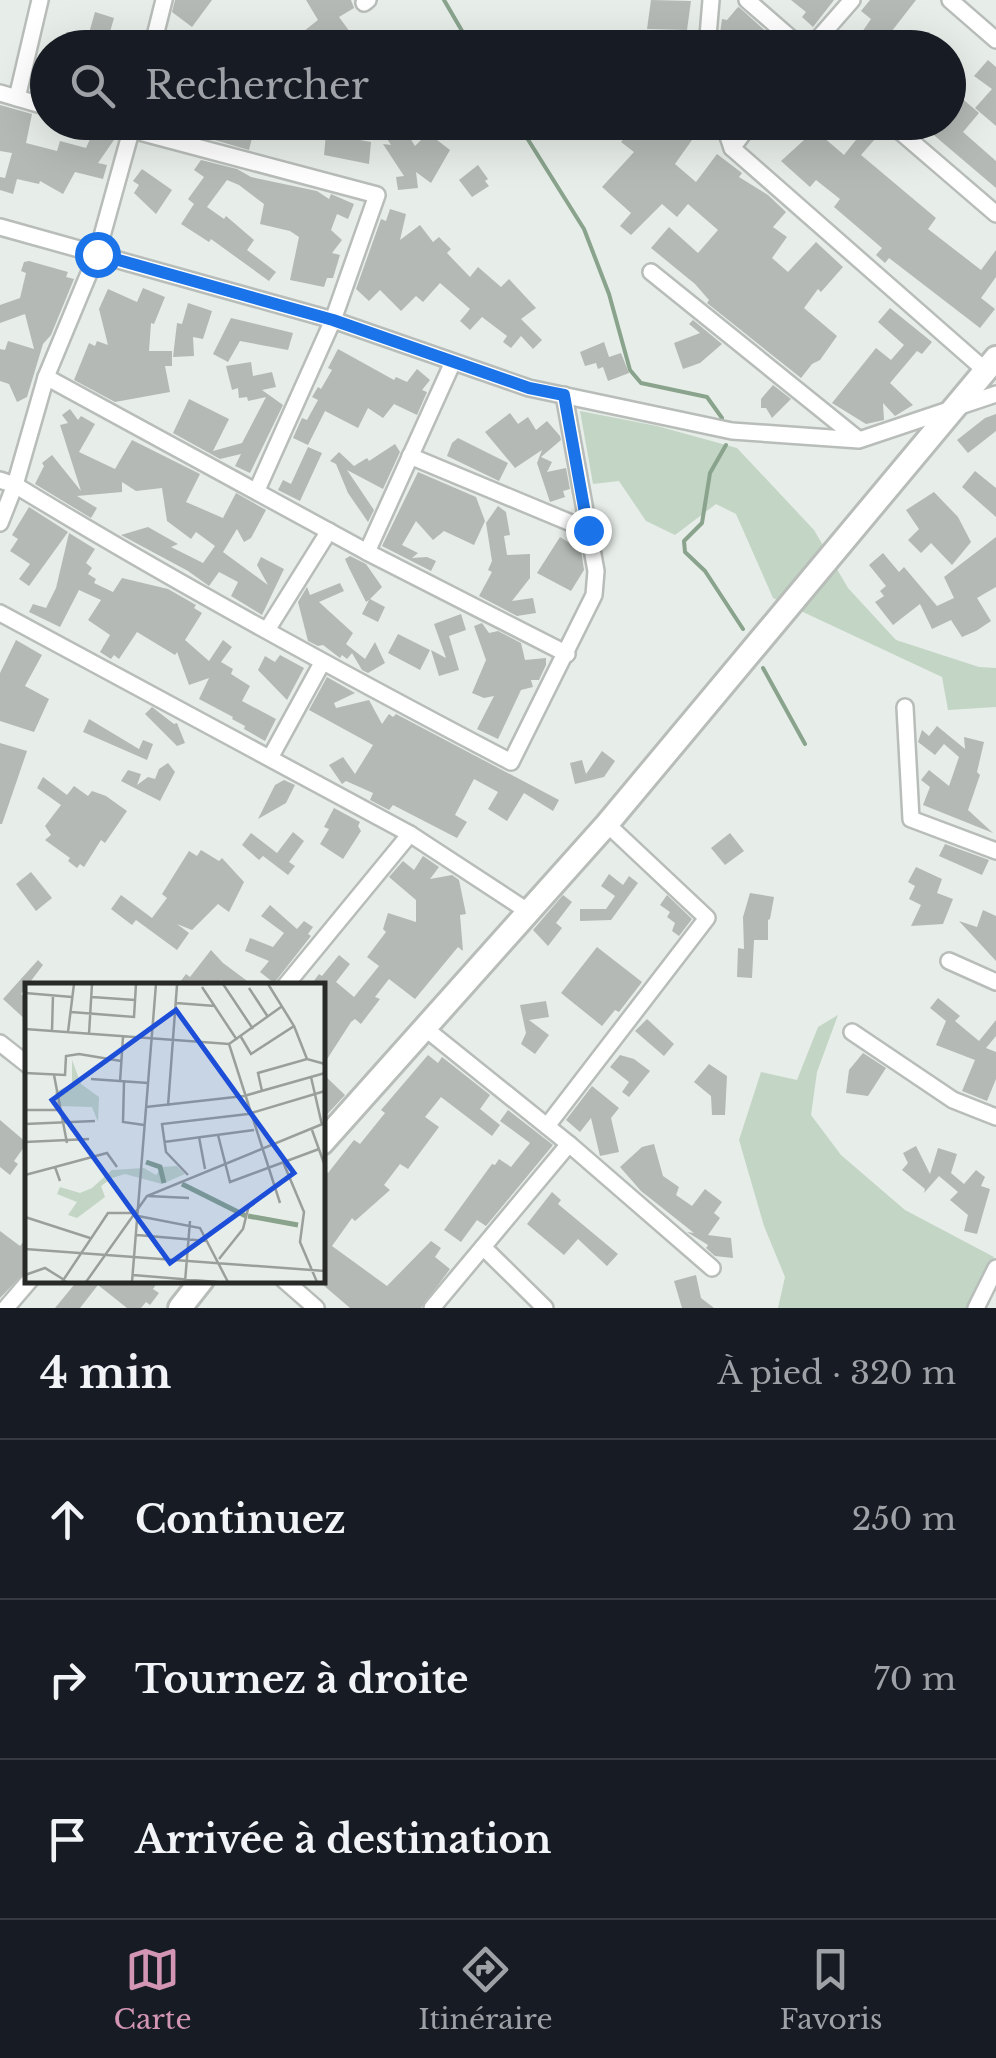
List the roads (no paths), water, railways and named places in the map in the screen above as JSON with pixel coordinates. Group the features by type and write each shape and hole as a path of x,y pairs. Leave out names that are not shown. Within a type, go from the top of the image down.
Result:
{"street":[{"path":"33,30 40,0"},
{"path":"156,30 164,0"},
{"path":"708,30 711,0"},
{"path":"747,0 781,30"},
{"path":"826,30 852,0"},
{"path":"950,0 996,40"},
{"path":"17,98 30,43"},
{"path":"0,93 30,102"},
{"path":"0,523 8,482 97,254 128,140"},
{"path":"179,140 376,195 333,320 257,490"},
{"path":"325,1140 607,824 991,365 732,148 729,140"},
{"path":"732,148 738,140"},
{"path":"911,140 996,214"},
{"path":"0,227 333,320 529,388 732,431 859,440 994,397"},
{"path":"651,272 859,440"},
{"path":"367,552 453,362"},
{"path":"46,377 367,552 566,654"},
{"path":"8,482 322,663 511,762 594,595 596,571 564,395"},
{"path":"410,456 588,530"},
{"path":"268,630 329,531"},
{"path":"0,613 410,834 529,912"},
{"path":"270,758 322,663"},
{"path":"906,707 911,819 996,851"},
{"path":"547,1126 707,918 607,824"},
{"path":"286,983 410,834"},
{"path":"949,961 996,982"},
{"path":"426,1028 569,1144 712,1268"},
{"path":"852,1032 953,1100 996,1118"},
{"path":"0,1042 25,1063"},
{"path":"432,1308 569,1144"},
{"path":"484,1247 545,1308"},
{"path":"976,1308 996,1268"},
{"path":"6,1308 27,1283"},
{"path":"180,1308 200,1283"},
{"path":"287,1283 316,1308"}],"waterway":[{"path":"444,0 462,30"},
{"path":"528,140 584,229 609,294 630,370 641,383 707,397 722,418"},
{"path":"726,445 710,473 702,523 684,541 685,552 705,571 743,629"},
{"path":"763,668 805,744"}]}
